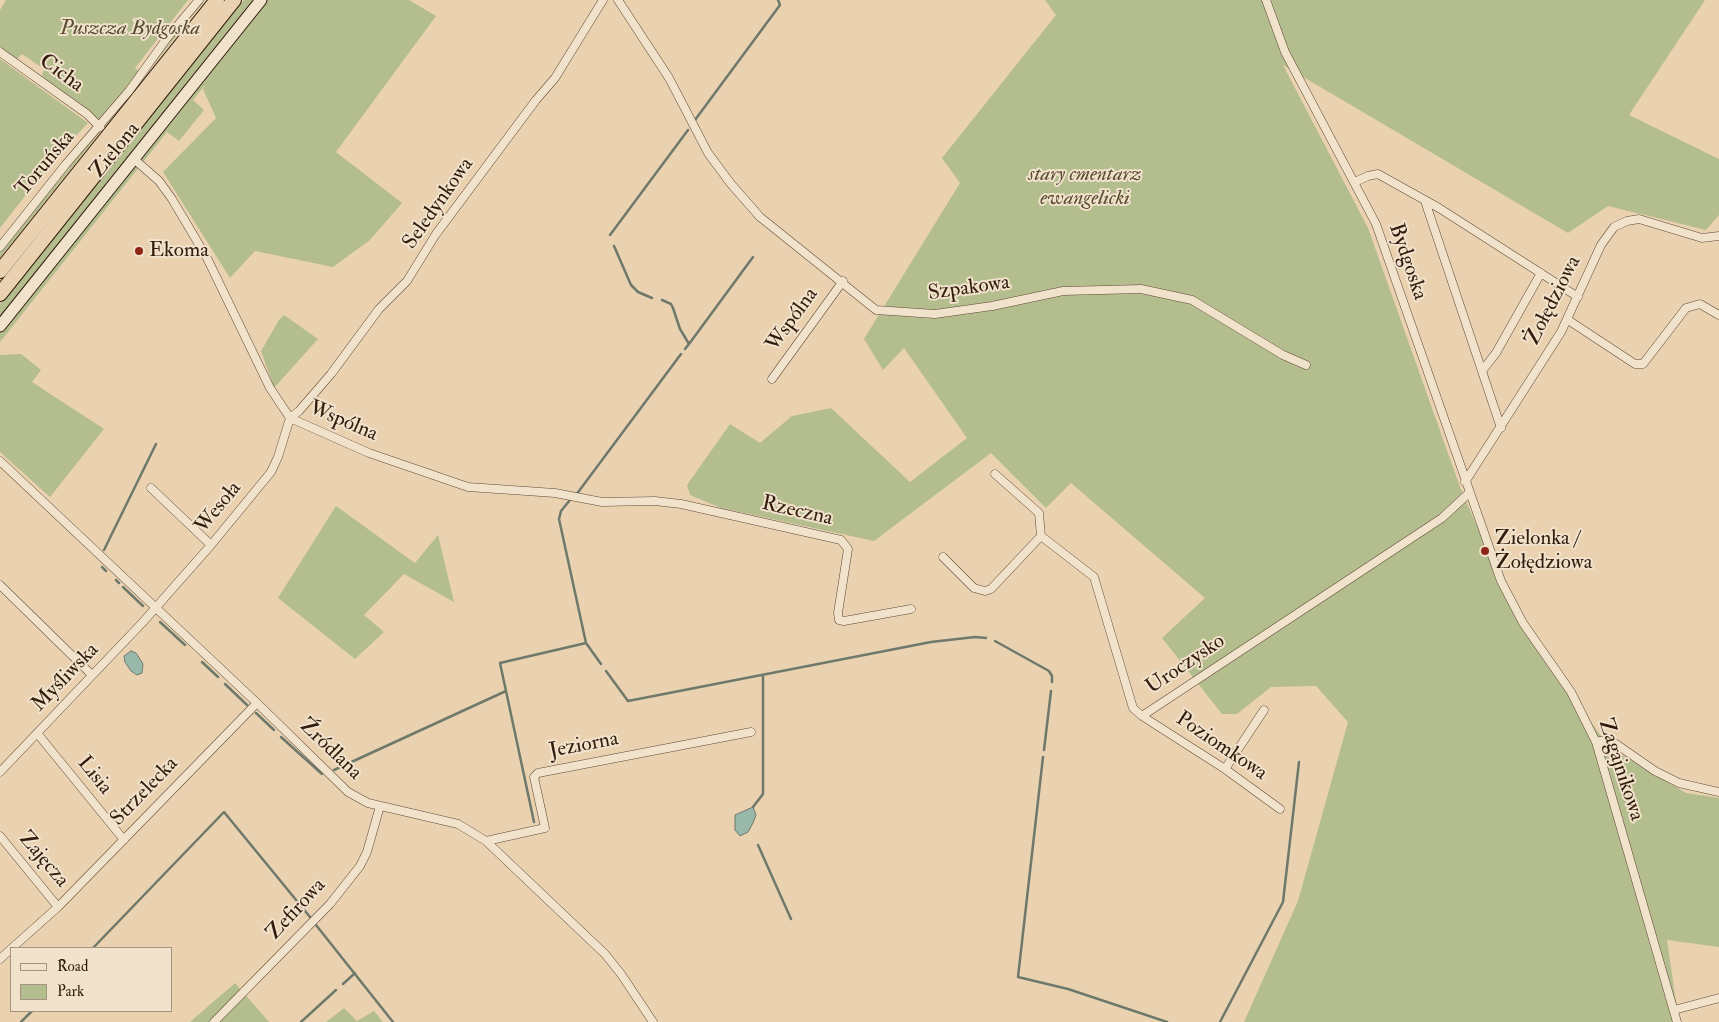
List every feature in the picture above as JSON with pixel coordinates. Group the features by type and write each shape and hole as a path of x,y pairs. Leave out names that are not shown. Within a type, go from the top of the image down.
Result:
{"highway":[{"path":"0,271 217,0"},
{"path":"0,294 234,0"}],"street":[{"name":"Zielona","path":"100,127 199,0"},
{"name":"Zielona","path":"0,326 261,0"},
{"name":"Seledynkowa","path":"290,418 299,412 331,374 379,309 407,281 436,234 536,100 556,78 603,0"},
{"name":"Szpakowa","path":"618,0 669,78 708,153 731,184 760,217 843,281 876,310 935,314 992,306 1063,291 1111,288 1156,292 1192,300 1283,355 1306,365"},
{"name":"Bydgoska","path":"1266,0 1285,52 1356,182 1376,224 1488,548"},
{"name":"Cicha","path":"0,52 87,114 100,127"},
{"name":"Toruńska","path":"0,247 66,164 100,127"},
{"name":"Wspólna","path":"134,159 159,181 172,199 207,258 270,388 290,418 369,453 468,487 554,493 602,502 655,501 681,504"},
{"path":"1356,182 1368,176 1378,174 1425,200 1578,297"},
{"path":"1425,200 1501,428"},
{"name":"Żołędziowa","path":"1465,482 1568,320 1605,239 1614,228 1626,221 1646,220 1702,238 1719,236"},
{"path":"1482,371 1496,353 1541,273"},
{"name":"Wspólna","path":"772,379 843,281"},
{"path":"1568,320 1635,364 1643,364 1686,308 1700,304 1719,315"},
{"name":"Wesoła","path":"156,608 271,472 278,457 290,418"},
{"name":"Źródlana","path":"0,462 258,703 348,792 360,800 380,806 453,822 470,829 486,841 605,954 621,974 653,1022"},
{"path":"943,557 974,588 985,591 991,589 1041,536 1039,513 995,474"},
{"path":"151,488 211,545"},
{"name":"Uroczysko","path":"1041,536 1094,577 1133,708 1142,716 1442,518 1468,493"},
{"name":"Rzeczna","path":"681,504 841,540 848,549 838,613 839,620 844,622 911,610"},
{"name":"Zagajnikowa","path":"1488,548 1515,610 1571,692 1596,742 1677,1022"},
{"path":"0,585 92,675"},
{"name":"Myśliwska","path":"0,772 156,608"},
{"name":"Strzelecka","path":"14,947 124,840 258,703"},
{"path":"1225,769 1264,710"},
{"name":"Poziomkowa","path":"1142,716 1225,769 1280,809"},
{"name":"Jeziorna","path":"486,841 545,828 534,777 538,773 751,732"},
{"name":"Lisia","path":"37,733 124,840"},
{"path":"1596,742 1616,744 1679,783 1719,792"},
{"name":"Zefirowa","path":"214,1022 330,904 360,866 367,852 380,806"},
{"name":"Zajęcza","path":"0,836 58,906"},
{"name":"Strzelecka","path":"0,959 10,951"},
{"path":"1674,1010 1719,998"}],"green space":[{"path":"6,0 188,0 135,68 139,71 99,121 42,76 44,69 22,54 17,59 0,47 0,10"},
{"path":"203,0 205,0 0,258 0,250 98,133"},
{"path":"244,0 409,0 436,16 336,152 402,203 370,240 333,267 255,251 230,278 163,172 216,118 203,89 205,85 193,100 204,110 179,141 167,132 0,342 0,304"},
{"name":"stary cmentarz ewangelicki","path":"1045,0 1705,0 1629,115 1719,159 1719,215 1706,230 1608,206 1568,233 1283,65 1368,228 1460,487 1519,624 1609,747 1686,793 1719,798 1719,947 1667,940 1679,1022 1244,1022 1298,901 1348,722 1316,686 1271,687 1237,714 1222,714 1162,638 1205,598 1071,483 1046,508 991,453 874,541 721,508 690,495 687,485 730,424 760,443 792,416 831,408 910,482 967,438 904,348 883,370 864,339 960,183 942,158 1056,15"},
{"name":"Puszcza Bydgoska","path":"0,59 88,123 54,159 0,228"},
{"path":"284,315 318,339 274,388 261,351 279,320"},
{"path":"21,354 41,370 32,382 104,429 50,497 0,452 0,355"},
{"path":"336,506 415,563 438,535 454,602 404,574 364,615 384,632 355,659 278,598"},
{"path":"235,983 269,1022 190,1022"},
{"path":"344,1008 357,1021 374,1011 383,1022 326,1022"}],"shaded area":[{"path":"131,651 136,653 143,664 142,673 137,675 131,671 125,662 124,656"},
{"path":"753,807 756,815 753,823 748,832 740,836 735,830 735,815"}],"waterway":[{"path":"695,120 780,5 778,0"},
{"path":"610,235 688,130"},
{"path":"614,246 631,285 638,292 652,298"},
{"path":"689,344 753,257"},
{"path":"662,300 671,304 673,308 680,329 689,344 685,349"},
{"path":"576,495 681,354"},
{"path":"104,550 156,444"},
{"path":"570,500 561,511 559,519 586,643 601,664"},
{"path":"102,567 106,571"},
{"path":"116,580 119,583"},
{"path":"123,587 143,606"},
{"path":"160,622 185,645"},
{"path":"606,671 628,701 931,642 975,637 986,638"},
{"path":"995,641 1049,671 1052,676 1052,682"},
{"path":"334,770 506,691 500,663 586,643"},
{"path":"202,662 218,677"},
{"path":"753,807 763,794 763,675"},
{"path":"225,684 247,705"},
{"path":"506,691 534,822"},
{"path":"1044,750 1051,691"},
{"path":"256,713 274,730"},
{"path":"281,737 322,774"},
{"path":"1043,757 1018,977 1068,989 1167,1022"},
{"path":"1220,1022 1283,902 1299,762"},
{"path":"94,947 224,812 310,917"},
{"path":"758,845 791,919"},
{"path":"316,925 393,1022"},
{"path":"343,984 355,973"},
{"path":"301,1022 336,990"},
{"path":"21,1022 31,1012"}],"place":[{"name":"Ekoma","path":"139,251"},
{"name":"Zielonka / Żołędziowa","path":"1485,551"}]}
